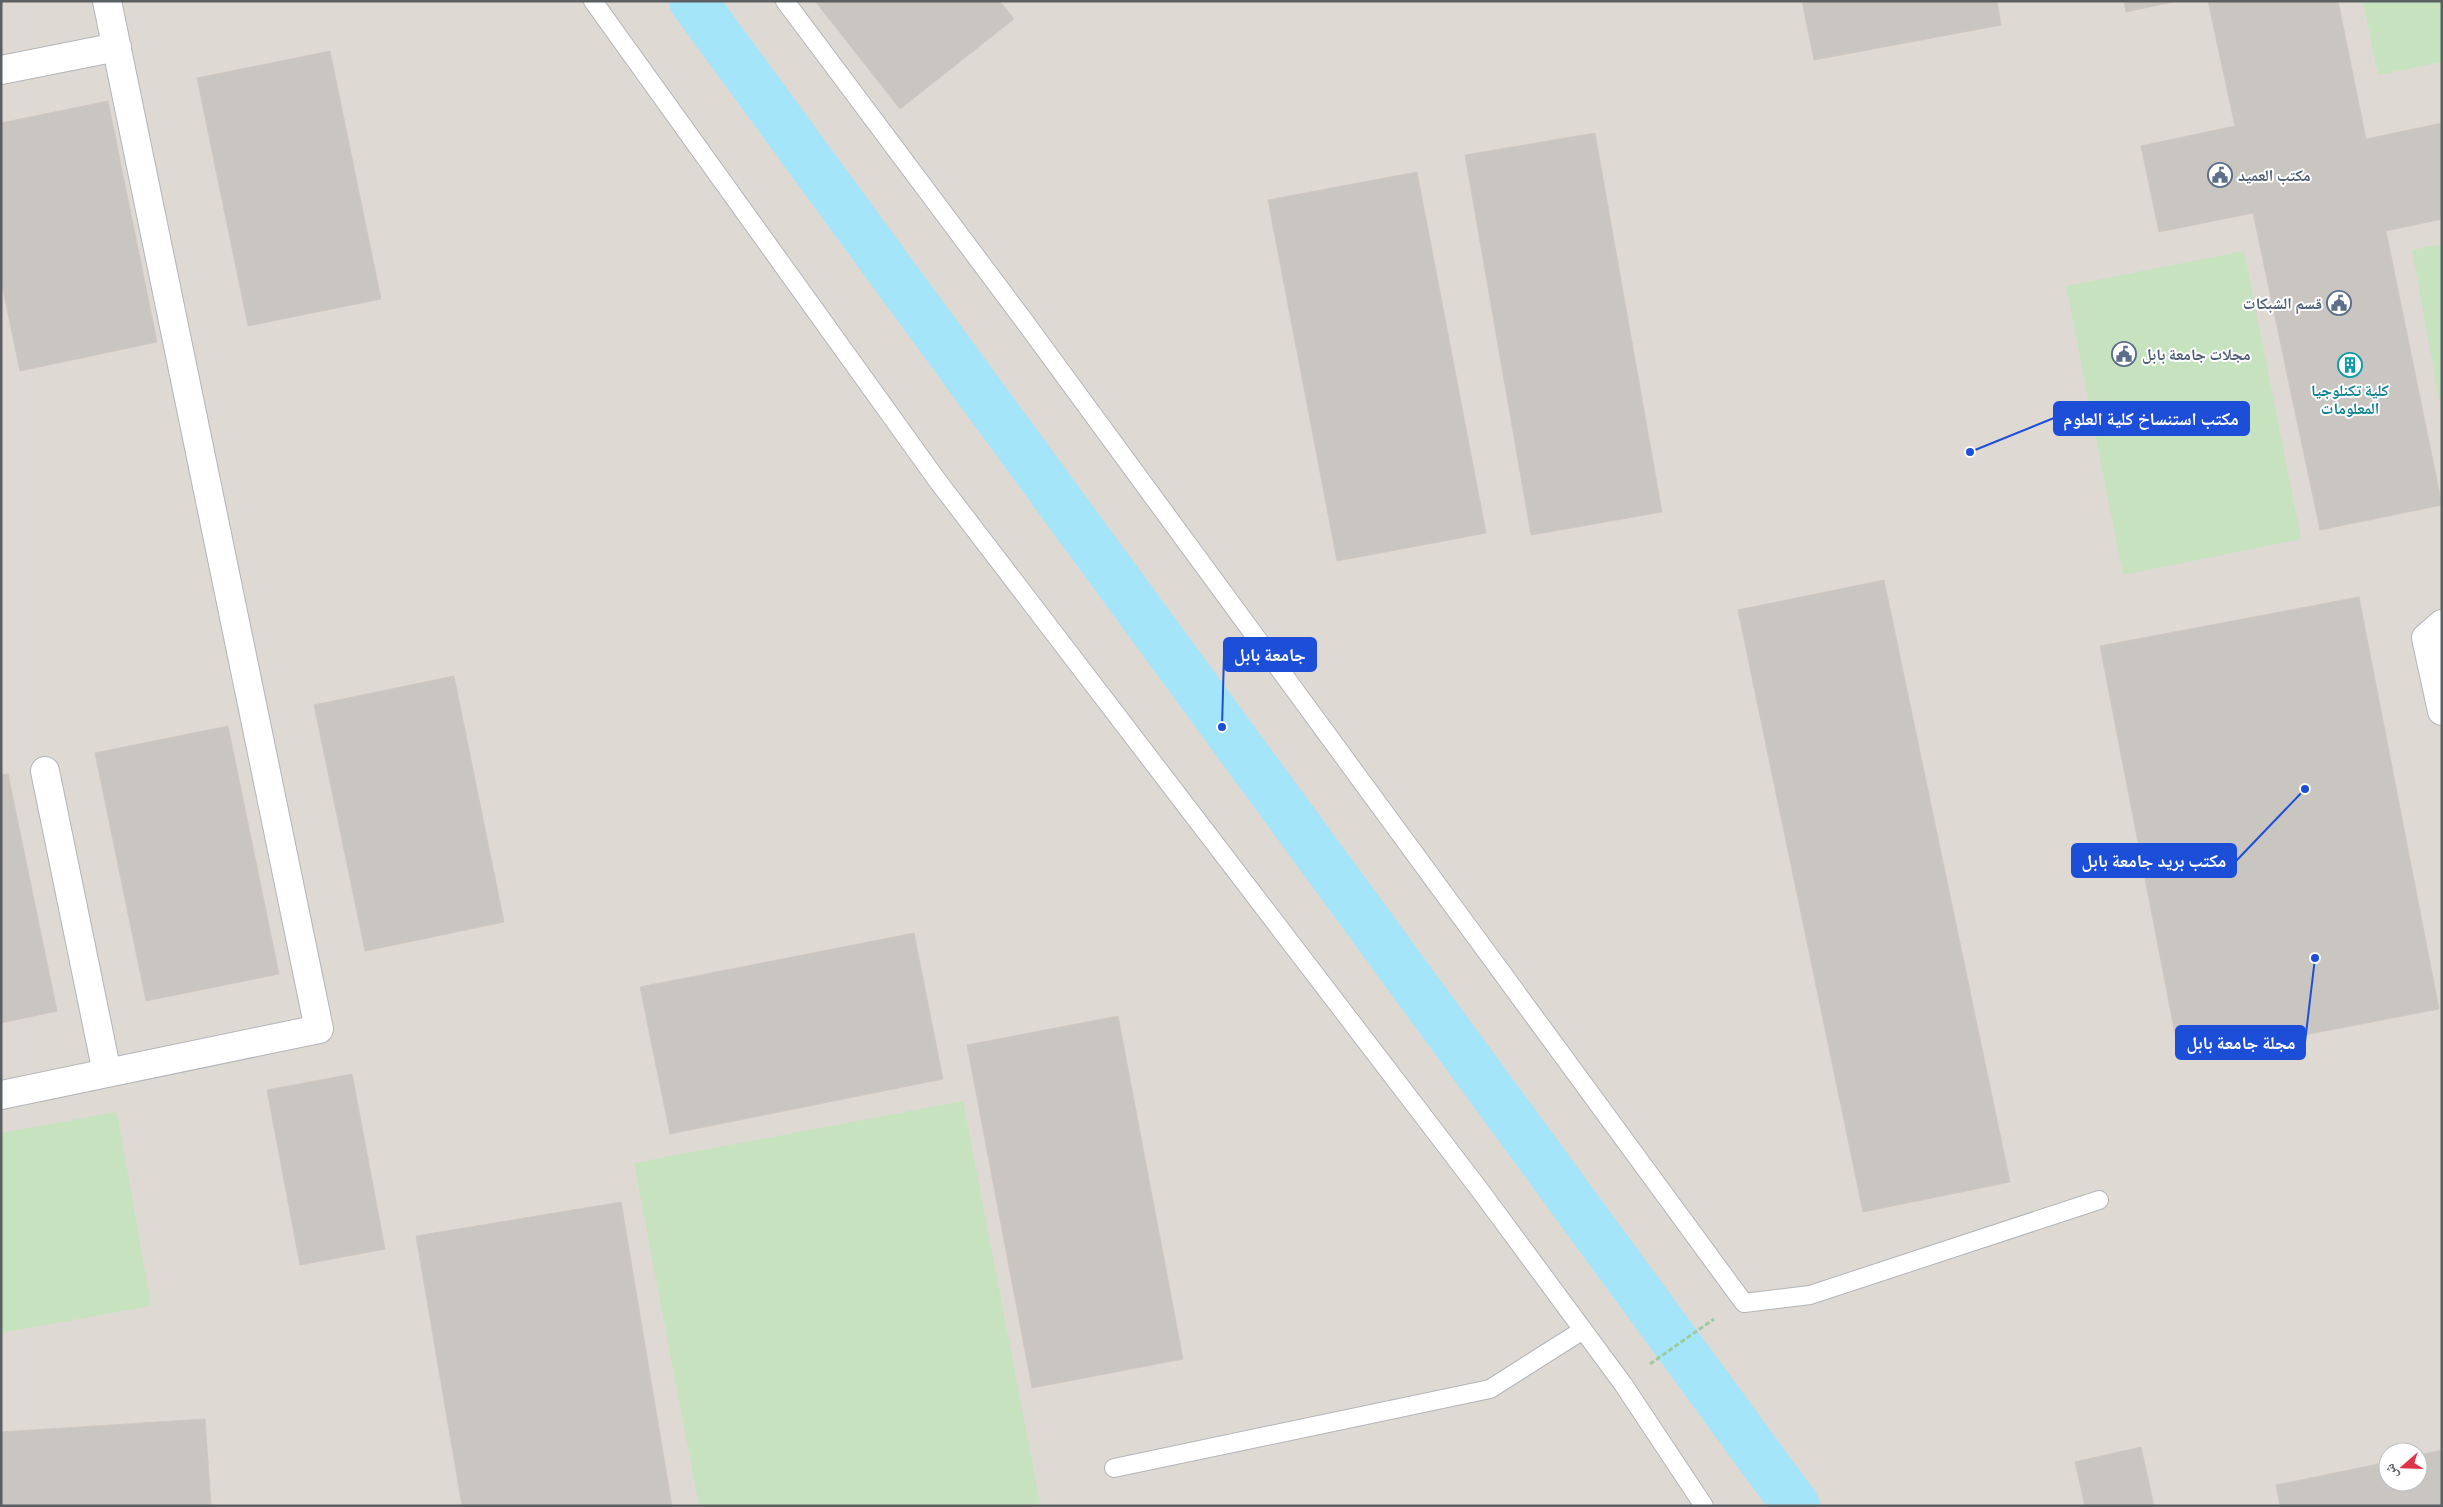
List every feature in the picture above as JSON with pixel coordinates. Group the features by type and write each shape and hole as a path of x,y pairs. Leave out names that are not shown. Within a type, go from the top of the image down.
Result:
{"street":[{"path":"1,1095 319,1030 107,1"},
{"path":"1,70 117,47"},
{"path":"2442,624 2426,638 2442,711"},
{"path":"45,771 107,1073"}],"lane":[{"path":"593,1 937,480 1479,1189 1623,1384 1704,1506"},
{"path":"784,1 1022,318 1744,1303 1810,1294 2099,1200"},
{"path":"1114,1468 1490,1390 1583,1330"}],"path":[{"path":"1650,1364 1717,1317"}],"shaded area":[{"path":"1,1 2442,1 2442,1506 1,1506"}],"green space":[{"path":"2363,1 2442,1 2442,62 2378,75"},
{"path":"2442,244 2442,416 2412,250"},
{"path":"2244,251 2301,539 2123,575 2066,286"},
{"path":"963,1101 1040,1503 1027,1506 699,1506 634,1163"},
{"path":"117,1112 151,1306 1,1333 1,1133"}],"building":[{"path":"815,1 1000,1 1014,19 900,109"},
{"path":"1802,1 1997,1 2001,25 1814,60"},
{"path":"2124,1 2177,1 2126,12"},
{"name":"كلية تكنلوجيا المعلومات","path":"2208,1 2338,1 2366,139 2442,123 2442,219 2386,231 2442,505 2320,530 2253,213 2159,232 2141,146 2235,126"},
{"path":"330,51 381,299 248,326 197,78"},
{"path":"108,101 157,342 20,371 1,280 1,123"},
{"path":"1595,133 1662,512 1531,535 1465,155"},
{"path":"1417,172 1486,533 1337,561 1268,200"},
{"path":"1884,580 2010,1182 1863,1212 1738,610"},
{"path":"2359,597 2439,1009 2180,1059 2100,646"},
{"path":"454,676 504,922 365,951 314,705"},
{"path":"228,726 279,974 146,1001 95,753"},
{"path":"8,774 57,1011 1,1023 1,775"},
{"path":"914,933 943,1079 670,1134 640,987"},
{"path":"1118,1016 1183,1359 1032,1388 967,1045"},
{"path":"352,1074 385,1249 300,1265 267,1090"},
{"path":"621,1202 672,1506 462,1506 416,1236"},
{"path":"205,1419 211,1506 1,1506 1,1432"},
{"path":"2141,1447 2154,1506 2085,1506 2075,1462"},
{"path":"2442,1450 2442,1506 2280,1506 2276,1485 2378,1464 2378,1492 2428,1492 2428,1453"}],"waterway":[{"path":"693,1 1796,1506"}],"place":[{"name":"مكتب العميد","path":"2220,175"},
{"name":"قسم الشبكات","path":"2339,303"},
{"name":"مجلات جامعة بابل","path":"2124,354"},
{"name":"كلية تكنلوجيا المعلومات","path":"2350,365"},
{"name":"مكتب استنساخ كلية العلوم","path":"1970,452"},
{"name":"جامعة بابل","path":"1222,727"},
{"name":"مكتب بريد جامعة بابل","path":"2305,789"},
{"name":"مجلة جامعة بابل","path":"2315,958"}]}
